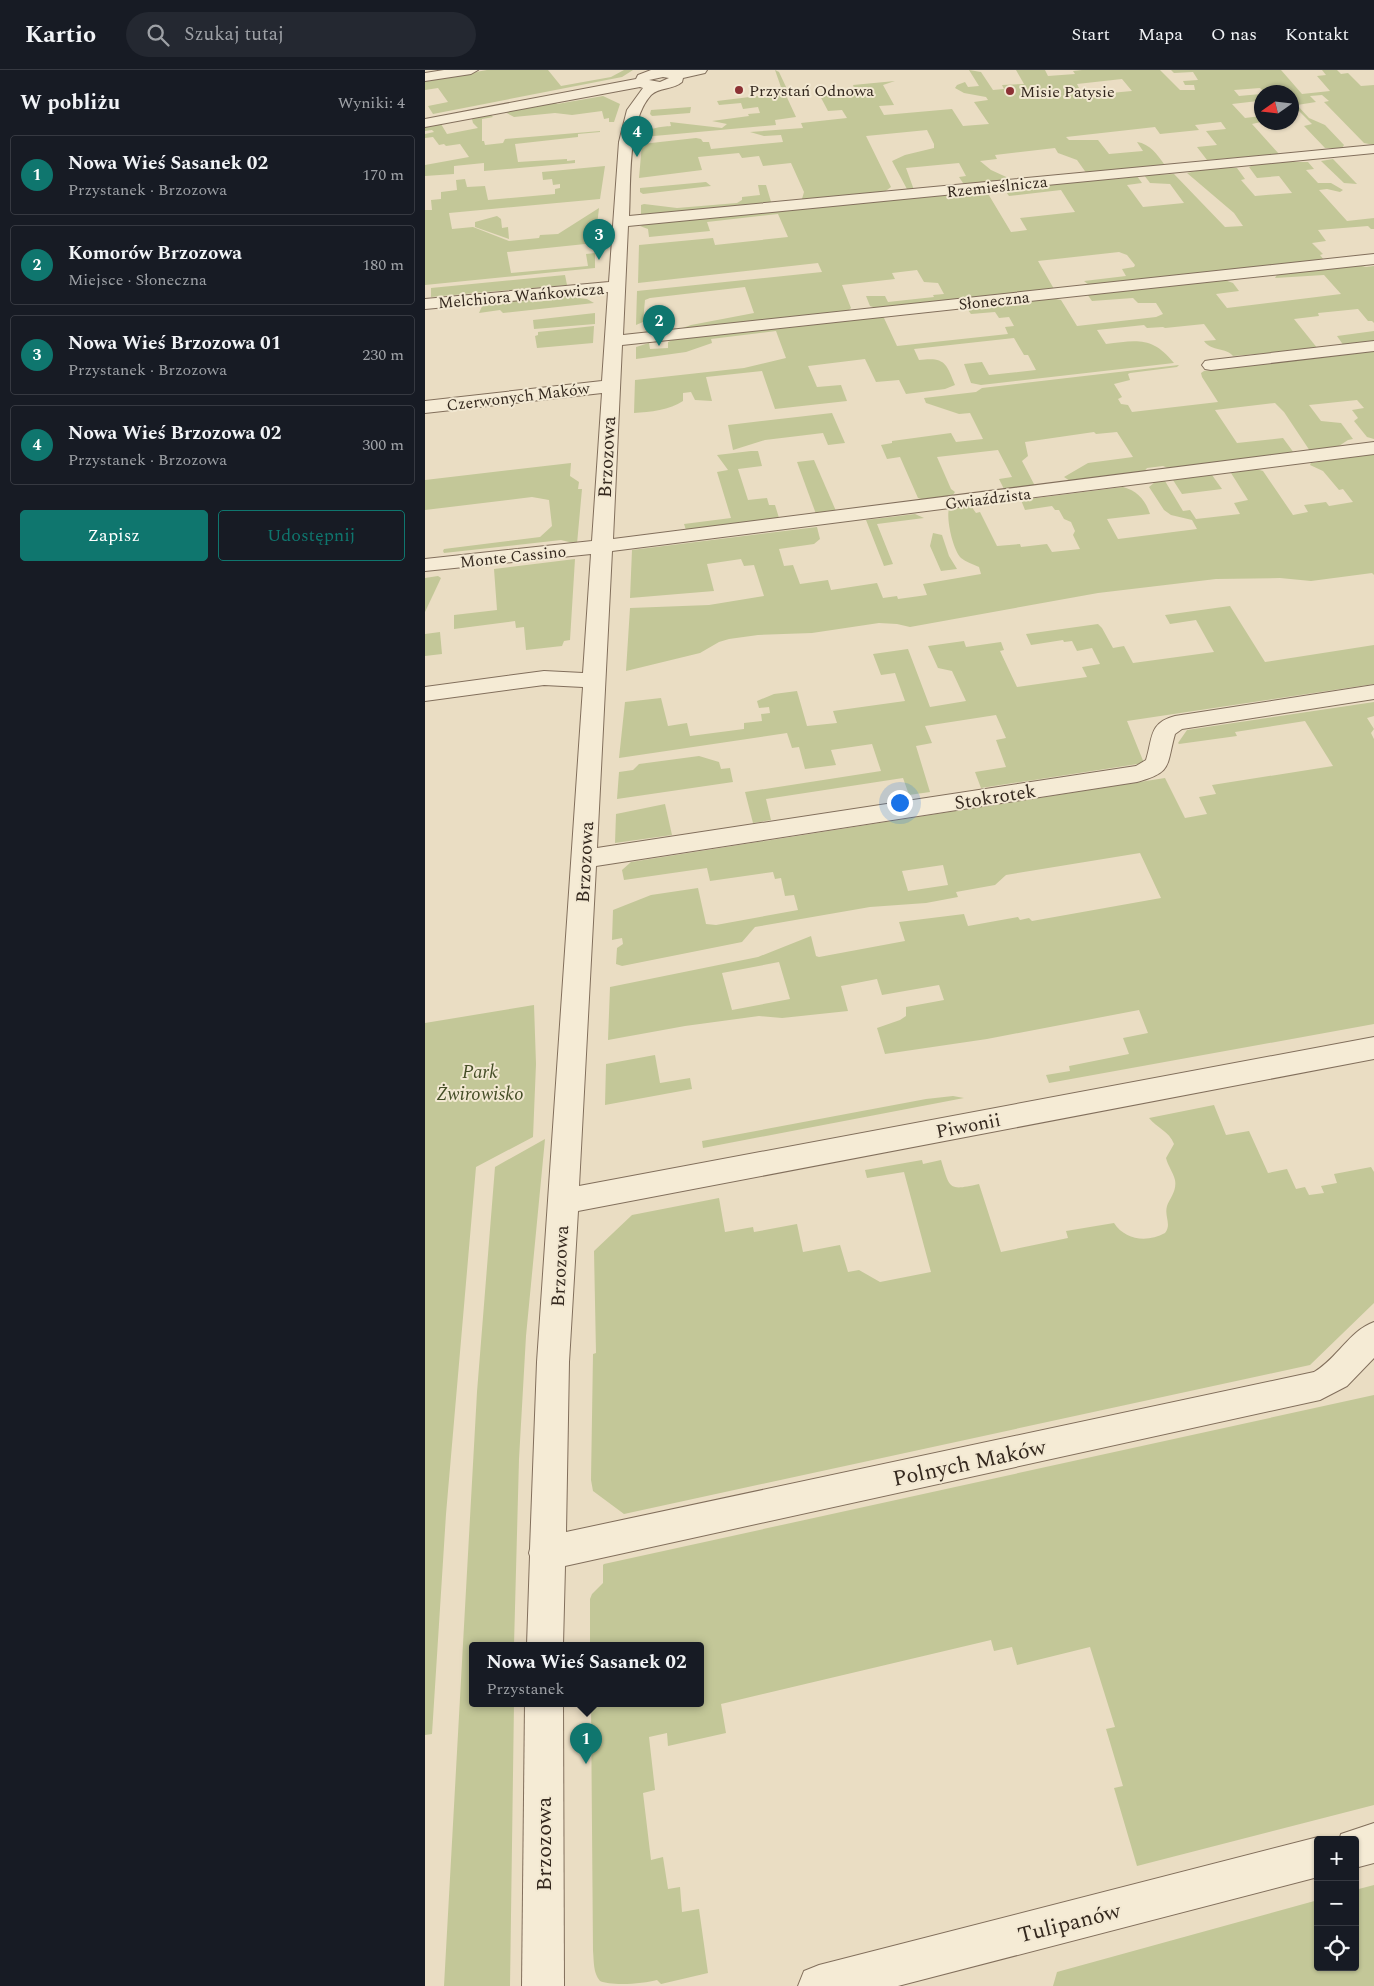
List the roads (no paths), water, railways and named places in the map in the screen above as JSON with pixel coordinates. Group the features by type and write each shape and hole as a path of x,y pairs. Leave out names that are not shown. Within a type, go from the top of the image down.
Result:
{"street":[{"path":"425,77 471,70"},
{"path":"425,123 651,78 673,83 677,80 675,76 700,70"},
{"name":"Brzozowa","path":"545,1642 546,1553 553,1362 620,222 627,138 639,98 651,78"},
{"name":"Rzemieślnicza","path":"620,222 1374,149"},
{"name":"Słoneczna","path":"613,341 1374,259"},
{"name":"Melchiora Wańkowicza","path":"425,304 616,286"},
{"path":"1211,365 1374,346"},
{"name":"Czerwonych Maków","path":"425,407 611,386"},
{"name":"Gwiaździsta","path":"601,546 1374,448"},
{"name":"Monte Cassino","path":"425,565 601,546"},
{"path":"425,694 543,678 593,681"},
{"name":"Stokrotek","path":"584,859 1137,774 1152,769 1157,764 1164,732 1175,723 1374,692"},
{"name":"Piwonii","path":"562,1202 1374,1048"},
{"name":"Polnych Maków","path":"546,1553 1320,1385 1336,1376 1374,1336"},
{"name":"Brzozowa","path":"543,1986 544,1707"},
{"path":"1359,1847 1374,1843"},
{"name":"Tulipanów","path":"819,1986 1314,1858"}],"place":[{"name":"Przystań Odnowa","path":"739,90"},
{"name":"Misie Patysie","path":"1010,91"},
{"name":"Nowa Wieś Brzozowa 02","path":"637,157"},
{"name":"Nowa Wieś Brzozowa 01","path":"599,260"},
{"name":"Komorów Brzozowa","path":"659,346"},
{"name":"Nowa Wieś Sasanek 02","path":"586,1764"}],"park label":[{"name":"Park Żwirowisko","path":"480,1082"}]}
